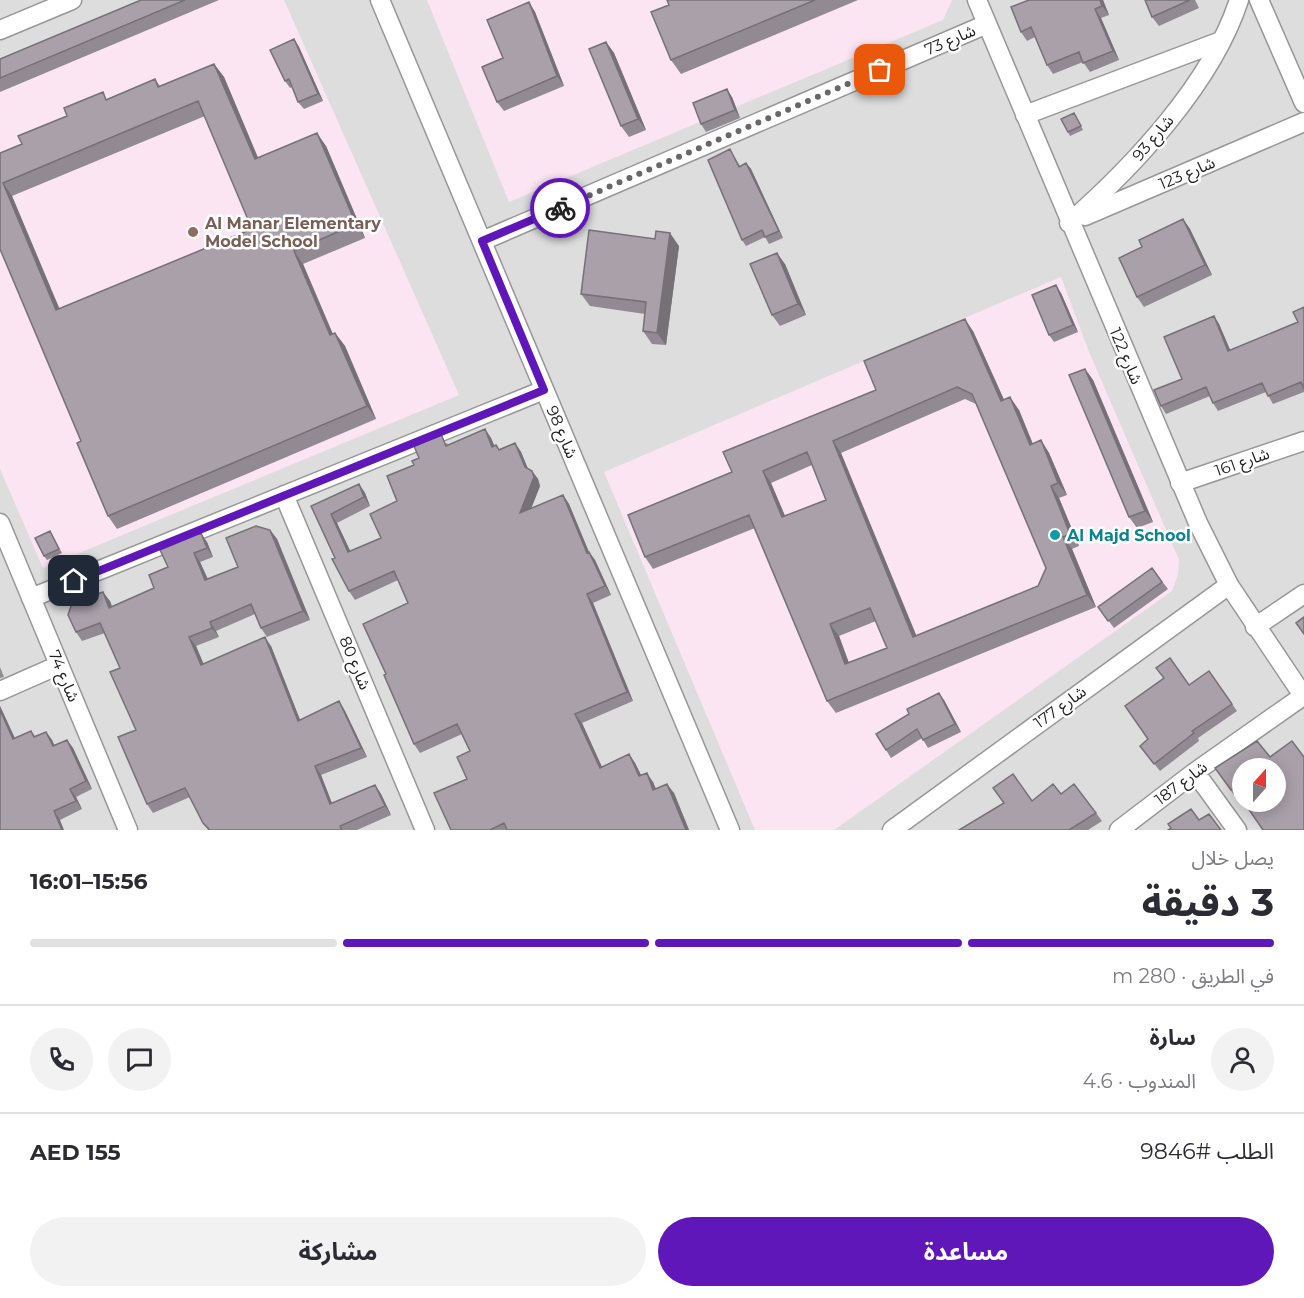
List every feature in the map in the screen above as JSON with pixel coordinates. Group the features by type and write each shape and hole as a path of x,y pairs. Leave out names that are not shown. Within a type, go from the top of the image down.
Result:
{"street":[{"path":"0,30 72,0"},
{"name":"شارع 98","path":"380,0 729,830"},
{"name":"شارع 122","path":"977,0 1180,483 1228,585 1304,697"},
{"name":"شارع 93","path":"1069,223 1138,157 1196,81 1221,41 1239,0"},
{"path":"1261,0 1304,103"},
{"name":"شارع 73","path":"482,241 987,24"},
{"path":"1025,115 1221,41"},
{"name":"شارع 123","path":"1069,223 1304,122"},
{"path":"32,598 544,390"},
{"name":"شارع 161","path":"1180,483 1304,441"},
{"name":"شارع 80","path":"284,495 425,830"},
{"name":"شارع 74","path":"0,523 128,830"},
{"name":"شارع 177","path":"892,830 1228,585"},
{"path":"1255,627 1304,594"},
{"path":"0,691 59,665"},
{"name":"شارع 187","path":"1119,830 1195,772 1304,697"},
{"path":"1195,772 1237,830"}],"shaded area":[{"path":"0,0 1304,0 1304,830 0,830"},
{"name":"Al Manar Elementary Model School","path":"154,0 284,0 459,395 43,568 0,469 0,68"},
{"path":"427,0 952,0 943,20 509,202"},
{"path":"1061,277 1089,352 1179,560 1178,574 1172,591 834,830 755,830 604,472"}],"building":[{"path":"141,0 185,0 0,78 0,59"},
{"path":"667,0 815,0 671,60 651,12 669,5"},
{"path":"1029,0 1100,0 1102,6 1095,9 1113,51 1083,63 1079,52 1047,65 1031,27 1021,32 1011,7"},
{"path":"1145,0 1190,0 1152,17"},
{"path":"529,2 557,76 497,102 482,67 503,58 487,20"},
{"path":"294,39 318,94 298,102 289,79 285,81 270,50"},
{"path":"606,42 638,119 621,126 589,49"},
{"path":"214,64 255,159 317,133 356,224 294,251 330,335 335,333 367,406 108,516 77,443 81,441 0,249 0,153 22,144 18,136 67,116 64,108 103,92 106,100 155,79 158,87","holes":["198,101 252,229 56,310 3,183"]},
{"path":"727,89 735,110 701,124 693,103"},
{"path":"1074,113 1081,126 1068,132 1061,119"},
{"path":"730,149 739,167 746,163 779,231 765,237 762,230 742,240 708,160"},
{"path":"1183,219 1205,265 1137,297 1119,258 1142,247 1139,240"},
{"path":"589,230 655,239 656,231 670,233 657,333 643,331 646,302 581,294"},
{"path":"777,253 798,304 772,315 750,264"},
{"path":"1056,285 1073,325 1049,335 1032,295"},
{"path":"1304,307 1304,389 1301,382 1268,396 1262,383 1213,403 1206,387 1161,406 1154,390 1182,379 1164,337 1214,316 1228,351 1298,322 1293,312"},
{"path":"965,319 1001,401 1010,397 1030,445 1041,440 1058,483 1051,486 1070,534 1063,537 1087,595 827,701 749,515 645,557 628,515 732,472 723,452 876,390 864,361","holes":["957,387 972,394 1046,568 1038,586 913,637 833,441","807,452 826,500 782,517 763,471","870,608 887,648 845,664 830,624"]},
{"path":"1085,369 1145,511 1129,517 1069,375"},
{"path":"485,429 492,447 496,445 499,450 515,443 525,467 532,471 534,477 520,513 563,495 587,553 589,552 605,586 587,594 627,692 575,714 600,768 629,754 639,776 647,773 653,790 667,784 686,830 507,830 504,823 490,830 451,830 434,793 467,779 457,757 470,751 457,724 414,744 363,624 408,603 394,571 349,591 332,559 335,558 311,506 359,484 364,497 331,514 348,552 381,538 370,514 397,501 387,476 414,465 412,461 419,458 414,446 441,434 446,446"},
{"path":"256,526 270,530 303,611 261,628 251,604 210,622 212,628 189,637 201,665 265,637 298,721 339,701 361,748 315,766 330,804 375,785 385,806 340,826 342,830 210,830 203,823 185,788 147,804 118,737 136,730 110,672 120,668 100,623 76,632 68,615 72,603 103,592 109,608 154,588 149,575 168,567 160,550 201,533 207,548 194,553 205,580 238,567 226,538"},
{"path":"50,531 59,549 44,556 35,538"},
{"path":"1152,568 1162,582 1108,621 1098,607"},
{"path":"1304,617 1304,634 1296,623"},
{"path":"1170,658 1189,685 1209,671 1232,704 1192,731 1194,733 1154,764 1140,746 1148,739 1125,706 1164,678 1156,668"},
{"path":"939,693 955,724 923,740 917,729 886,750 876,734 909,714 907,709"},
{"path":"0,710 13,739 31,731 34,737 46,732 53,746 67,740 86,781 70,789 76,801 54,811 62,830 0,830"},
{"path":"1257,741 1270,757 1292,741 1304,757 1304,830 1263,830 1251,812 1286,812 1286,758 1232,758 1231,790 1215,768"},
{"path":"1013,774 1032,801 1053,784 1061,794 1074,784 1096,813 1069,830 959,830 1004,803 993,788"},
{"path":"1191,809 1199,820 1209,814 1221,830 1168,830 1171,828 1168,824"}],"way so far":[{"path":"560,208 880,70"}],"place":[{"name":"Al Manar Elementary Model School","path":"193,232"},
{"name":"Al Majd School","path":"1055,535"}],"route":[{"path":"74,581 544,390 482,241 560,208"}]}
